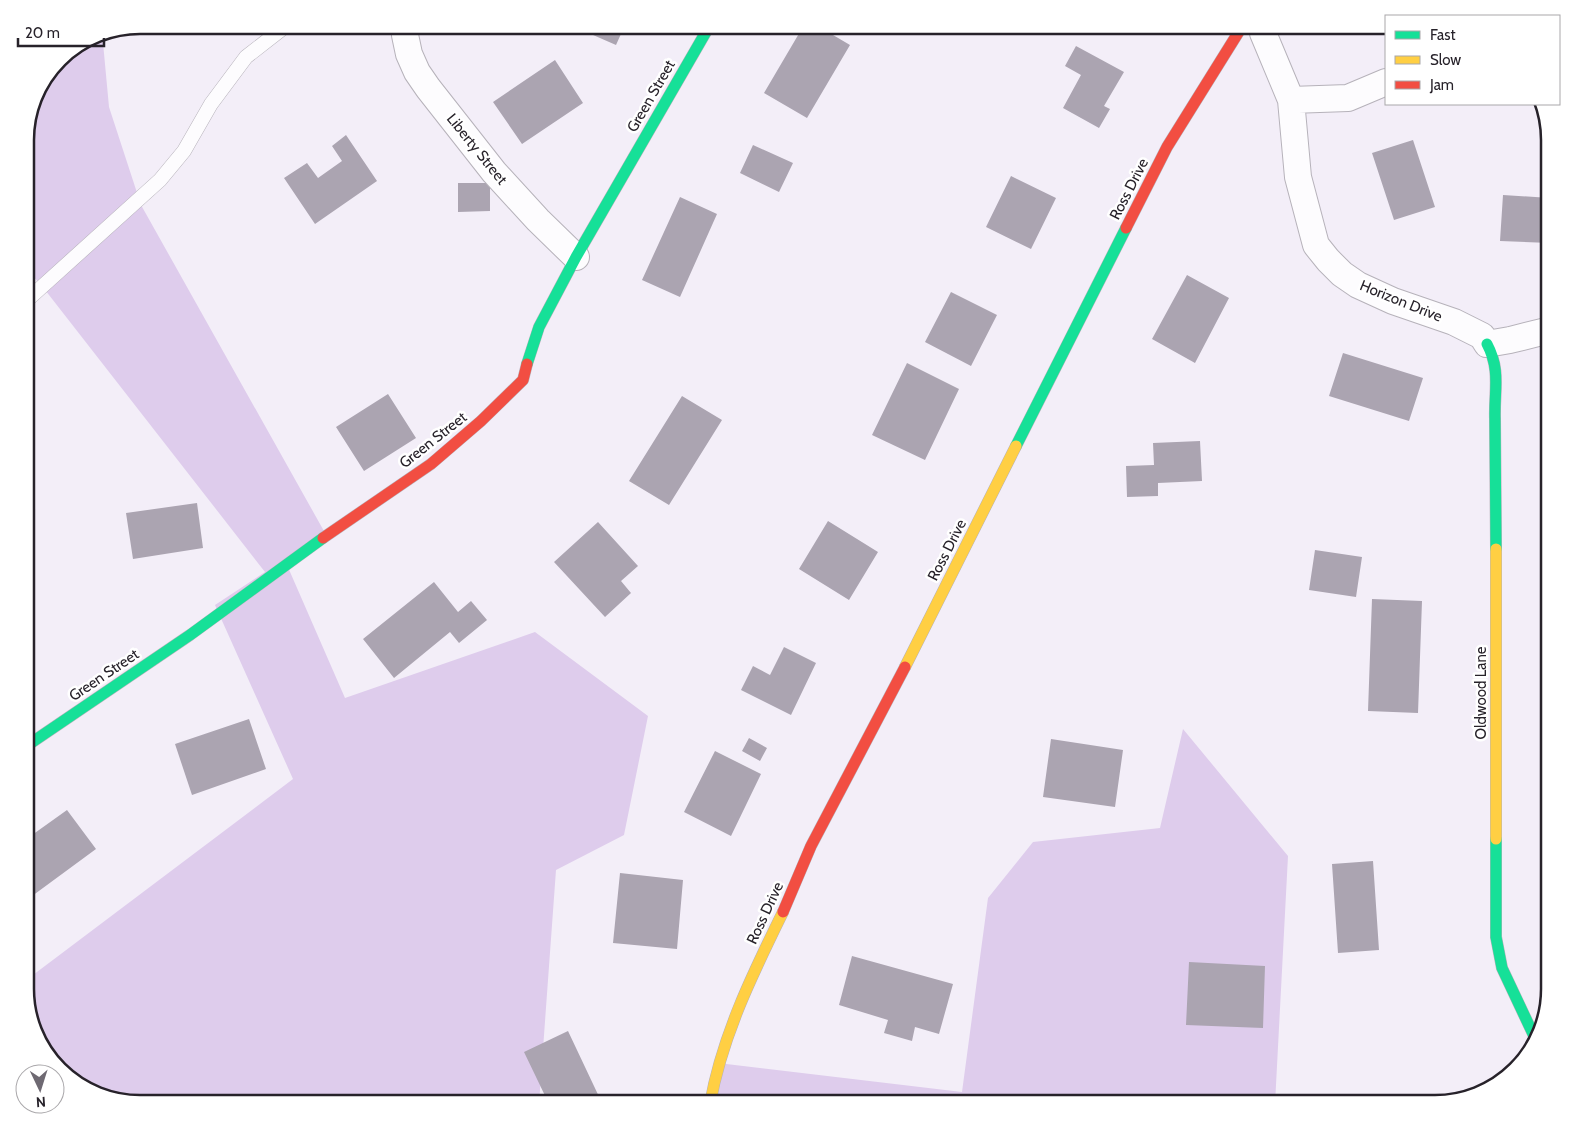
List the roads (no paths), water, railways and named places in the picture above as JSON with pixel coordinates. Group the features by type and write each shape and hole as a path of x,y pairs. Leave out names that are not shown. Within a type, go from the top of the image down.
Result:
{"street":[{"name":"Liberty Street","path":"405,34 409,54 417,72 428,88 494,172 538,220 576,257"},
{"name":"Green Street","path":"34,741 190,635 332,532 431,464 481,421 523,380 526,364 539,327 576,257 705,34"},
{"name":"Ross Drive","path":"712,1095 732,1026 754,971 789,901 811,846 911,655 1167,147 1237,34"},
{"name":"Horizon Drive","path":"1263,34 1291,100 1298,177 1316,245 1342,274 1358,285 1393,301 1454,322 1482,336 1487,344"},
{"path":"1291,100 1348,98 1385,82"},
{"path":"1487,344 1541,332"},
{"name":"Oldwood Lane","path":"1487,344 1492,353 1497,372 1494,410 1496,436 1496,937 1502,968 1532,1032"}],"lane":[{"path":"34,294 160,180 184,151 211,104 246,57 275,34"}]}
